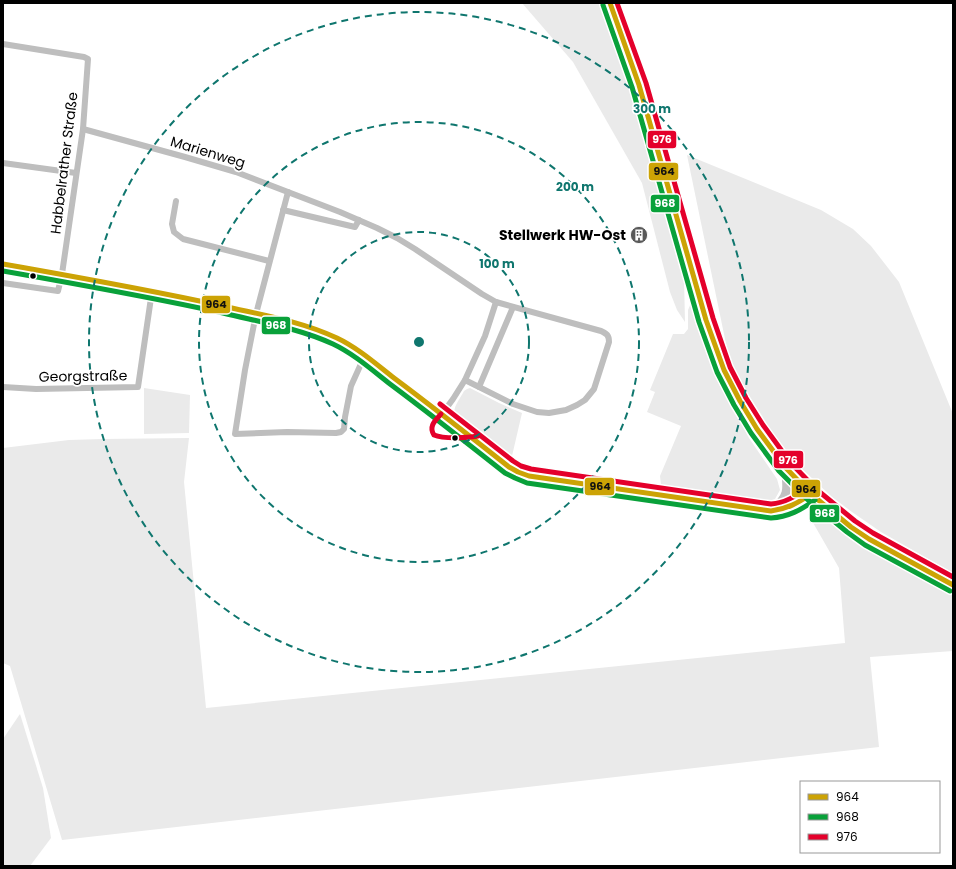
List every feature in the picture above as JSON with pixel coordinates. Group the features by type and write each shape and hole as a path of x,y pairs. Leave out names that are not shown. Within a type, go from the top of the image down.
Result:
{"main road":[{"path":"610,3 639,85 706,320 724,370 740,401 757,429 785,467 811,494 851,527 869,539 953,585"},
{"path":"771,511 780,504 786,495 788,485 785,467"}],"street":[{"name":"Habbelrather Straße","path":"3,44 84,57 88,59 82,129 62,274 58,291 3,283"},
{"name":"Marienweg","path":"82,129 236,172 359,220 415,249 462,282 496,302 601,331 609,337 609,342 594,389 585,400 566,410 542,413 537,412 513,404 480,387"},
{"path":"3,163 76,173"},
{"path":"288,192 256,314 235,434 341,432 344,429 351,386 365,356"},
{"path":"176,201 172,224 174,232 183,240 269,261"},
{"path":"319,218 323,206"},
{"path":"283,210 355,227 359,220"},
{"path":"3,264 152,291 256,314 323,331 344,342 365,356 509,467 530,476 771,511 782,510 790,507 811,494"},
{"name":"Georgstraße","path":"3,387 36,389 138,387 152,291"},
{"path":"442,414 465,380 485,336 496,302"},
{"path":"465,380 480,387 513,306"},
{"path":"485,336 498,342"}],"shaded area":[{"path":"522,3 600,3 625,72 645,136 684,278 685,322 677,310 670,292 642,183 573,62"},
{"path":"687,155 821,210 853,229 871,246 899,282 953,414 953,573 881,532 832,497 800,467 772,433 751,404 731,368"},
{"path":"691,303 702,339 712,364 749,438 777,479 780,490 775,499 769,501 746,500 661,485 660,476 681,426 647,412 655,392 650,390 673,334 684,334 688,329 688,310"},
{"path":"144,388 190,395 189,433 144,434"},
{"path":"470,388 522,413 512,456 503,455 454,416 456,405 464,391"},
{"path":"189,438 184,482 206,708 845,643 839,568 808,514 819,514 923,579 953,594 953,651 870,657 879,747 62,840 10,666 3,663 3,448 69,440"},
{"path":"20,714 43,788 51,838 30,866 3,866 3,739"}],"transit line":[{"name":"964","path":"610,3 639,85 706,320 724,370 740,401 757,429 785,467 811,494 851,527 869,539 953,585"},
{"name":"976","path":"617,3 646,83 713,318 730,367 746,398 763,425 790,462 816,489 855,521 873,533 953,577"},
{"name":"968","path":"603,5 632,87 699,322 717,372 734,405 751,433 779,471 807,499 865,545 950,591"},
{"name":"964","path":"3,264 196,300 281,319 323,332 360,351 509,467 529,476 771,511 792,505 811,494"},
{"name":"968","path":"3,271 196,307 279,326 320,338 356,357 505,473 527,483 771,518 794,512 815,500"},
{"name":"976","path":"440,404 513,461 521,466 531,469 771,504 790,499 807,488"},
{"name":"976","path":"441,414 432,426 432,432 434,435 455,438 478,436"}],"place":[{"name":"Stellwerk HW-Ost","path":"639,235"}]}
